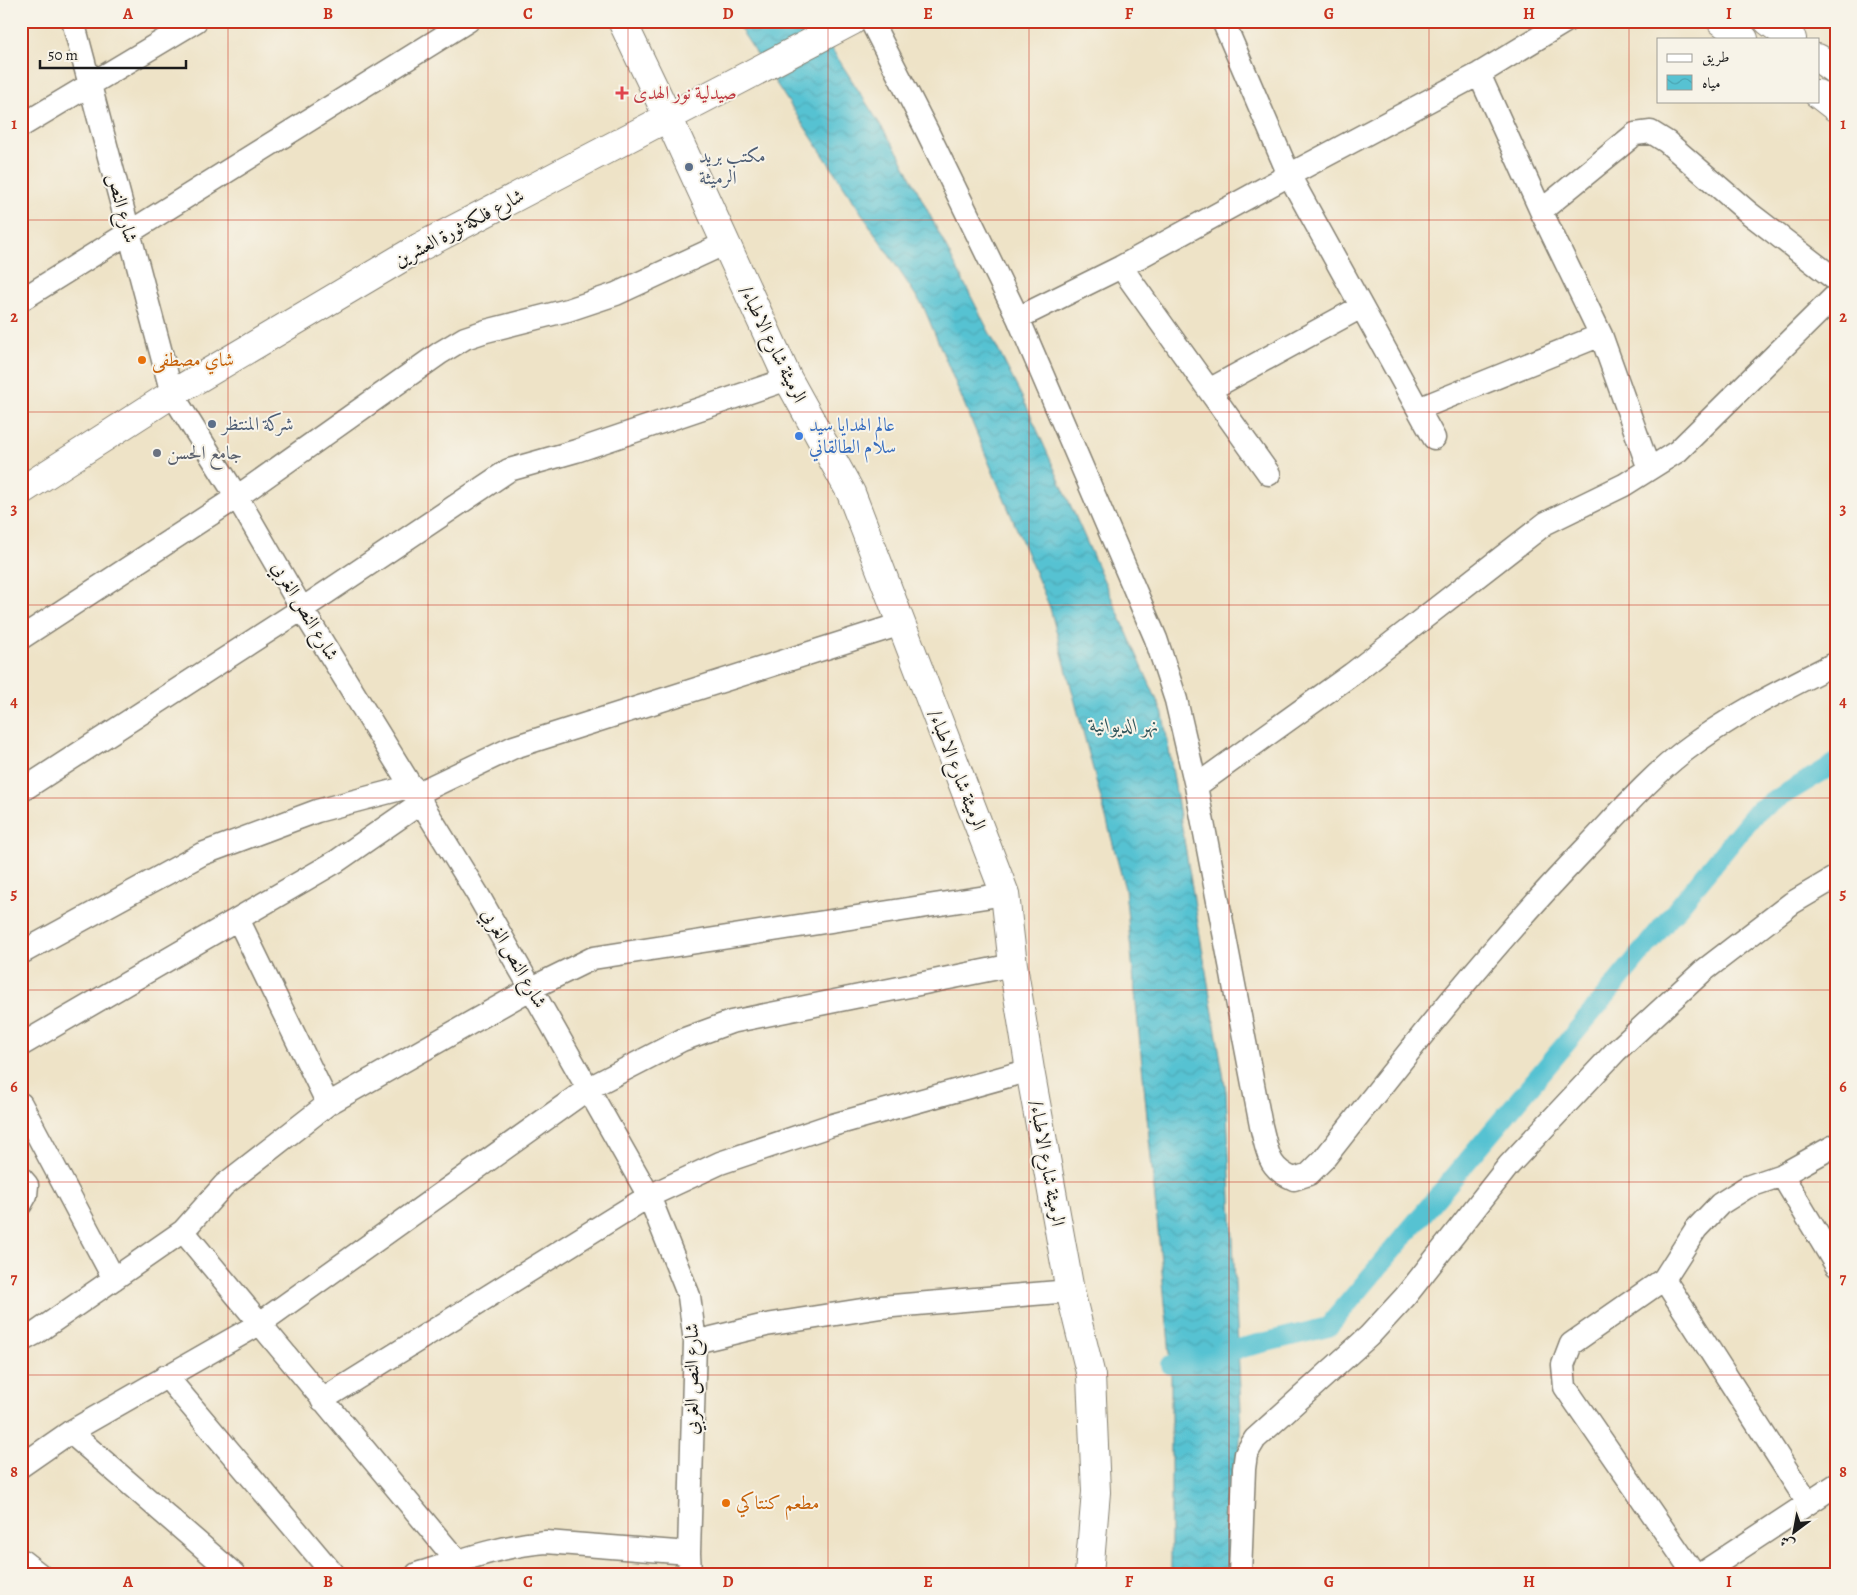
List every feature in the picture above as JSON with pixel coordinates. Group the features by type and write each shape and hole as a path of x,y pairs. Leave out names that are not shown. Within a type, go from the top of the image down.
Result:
{"street":[{"name":"شارع النص","path":"73,21 172,394"},
{"path":"21,126 196,21"},
{"path":"21,300 468,21"},
{"name":"/الرميثة شارع الاطباء","path":"622,21 788,379 851,493 1005,894 1030,1070 1070,1291 1091,1376 1096,1492 1089,1574"},
{"path":"871,21 1018,318 1156,639 1176,700 1196,786 1261,1126 1270,1160 1281,1174 1294,1180 1308,1174 1324,1159 1435,1018 1534,902 1650,780 1684,752 1726,723 1790,685 1836,663"},
{"path":"1223,21 1289,175 1434,438"},
{"path":"1018,318 1121,267 1479,74 1566,21"},
{"path":"1721,21 1743,38"},
{"path":"1768,21 1791,38"},
{"name":"شارع فلكة ثورة العشرين","path":"21,490 172,394 420,247 847,24"},
{"path":"1820,59 1836,71"},
{"path":"1479,74 1541,211 1601,336 1650,469"},
{"path":"1820,96 1836,108"},
{"path":"1541,211 1635,134 1651,132 1667,142 1749,213 1836,280"},
{"path":"21,638 237,497 440,353 465,338 568,310 616,294 726,243"},
{"path":"1121,267 1269,474"},
{"path":"1196,786 1352,674 1546,523 1624,485 1678,451 1836,295"},
{"path":"1209,390 1361,307"},
{"path":"1418,409 1601,336"},
{"path":"21,791 302,609 508,470 576,450 788,379"},
{"name":"شارع النص الغربي","path":"172,394 237,497 302,609 478,895 649,1196 689,1296 695,1342 689,1563"},
{"path":"21,1046 337,861 417,794 514,747 901,624"},
{"path":"21,953 202,854 316,811 417,794"},
{"path":"1240,1574 1244,1469 1246,1454 1255,1439 1369,1336 1405,1297 1510,1165 1616,1052 1702,972 1792,903 1836,877"},
{"path":"21,1341 36,1333 183,1231 224,1185 328,1104 532,988 593,958 1005,894"},
{"path":"238,919 328,1104"},
{"path":"21,1466 70,1432 259,1324 589,1088 682,1040 732,1022 1014,965"},
{"path":"322,1400 649,1196 720,1163 829,1126 1030,1070"},
{"path":"21,1104 114,1279"},
{"path":"1694,1574 1565,1386 1563,1365 1571,1344 1664,1279 1696,1229 1720,1204 1747,1187 1782,1176 1836,1145"},
{"path":"1782,1176 1836,1265"},
{"path":"21,1178 27,1185 26,1195 21,1204"},
{"path":"183,1231 457,1561"},
{"path":"1664,1279 1808,1503"},
{"path":"695,1342 766,1325 881,1307 1070,1291"},
{"path":"166,1376 333,1574"},
{"path":"70,1432 234,1574"},
{"path":"1701,1574 1836,1485"},
{"path":"418,1574 457,1561 526,1544 546,1542 689,1563"},
{"path":"21,1560 39,1574"}],"water":[{"name":"نهر الديوانية","path":"735,21 814,21 899,154 1027,407 1163,714 1226,1091 1241,1410 1236,1574 1171,1574 1171,1365 1125,889 1050,608 924,308"}],"waterway":[{"path":"1171,1365 1328,1327 1599,1004 1757,811 1836,763"}],"place":[{"name":"صيدلية نور الهدى","path":"622,93"},
{"name":"مكتب بريد الرميثة","path":"689,167"},
{"name":"شاي مصطفى","path":"142,360"},
{"name":"شركة المنتظر","path":"212,424"},
{"name":"عالم الهدايا سيد سلام الطالقاني","path":"799,436"},
{"name":"جامع الحسن","path":"157,453"},
{"name":"مطعم كنتاكي","path":"726,1503"}]}
